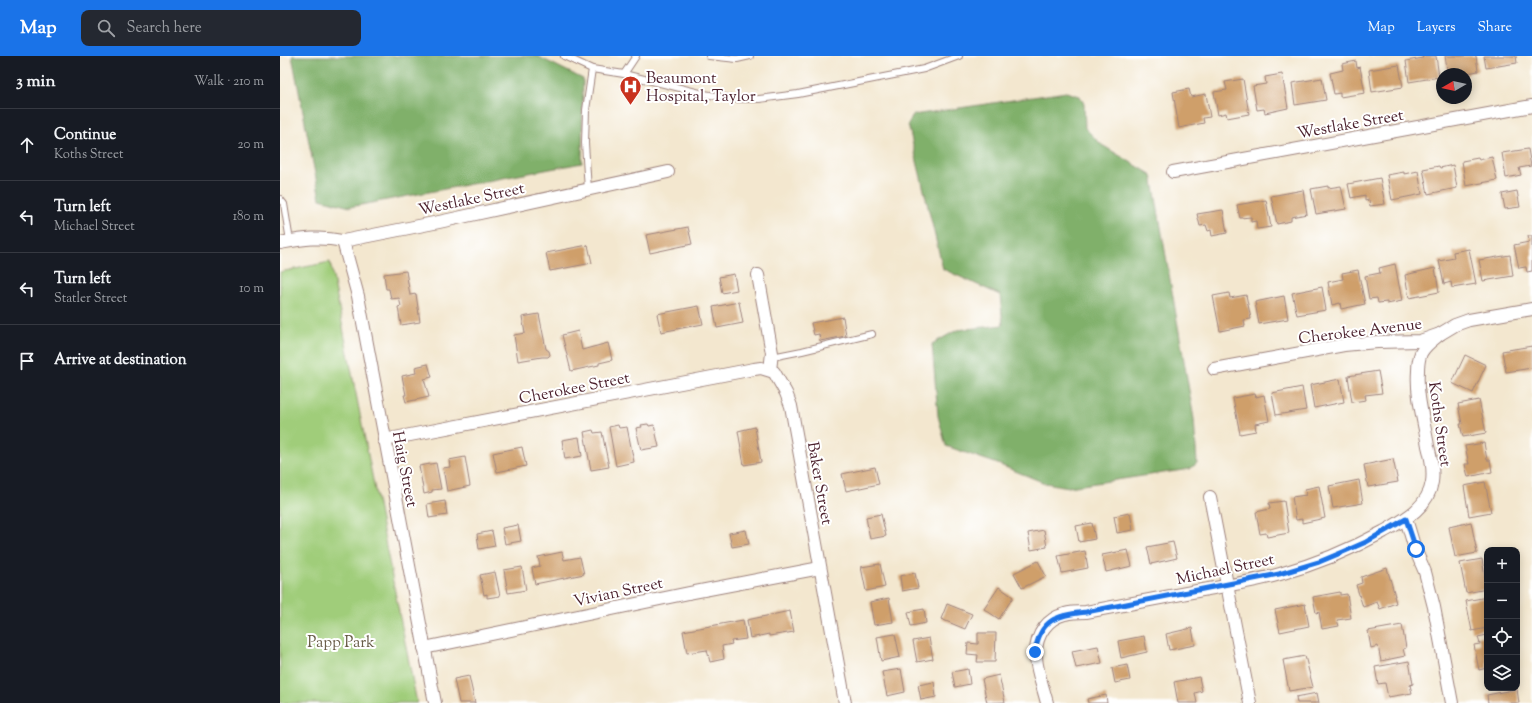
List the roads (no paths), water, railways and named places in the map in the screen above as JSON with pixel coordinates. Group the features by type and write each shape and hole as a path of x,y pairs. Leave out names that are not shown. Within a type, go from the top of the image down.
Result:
{"street":[{"name":"Westlake Street","path":"1173,172 1532,106"},
{"name":"Westlake Street","path":"285,242 306,238 326,238 343,241 668,172"},
{"name":"Haig Street","path":"343,241 358,296 384,440 435,703"},
{"path":"758,275 772,357 770,370"},
{"name":"Cherokee Avenue","path":"1214,369 1344,345 1377,342 1420,341 1440,334 1455,325 1470,320 1532,309"},
{"name":"Koths Street","path":"1406,519 1424,502 1432,481 1432,465 1419,396 1417,376 1421,353 1440,334"},
{"name":"Cherokee Street","path":"384,440 754,369 761,368 770,370"},
{"name":"Baker Street","path":"770,370 774,372 779,379 791,406 845,703"},
{"path":"1210,497 1250,703"},
{"path":"1406,519 1425,572 1434,607 1452,703"},
{"name":"Michael Street","path":"1047,703 1035,652 1037,642 1045,627 1055,618 1065,614 1086,612 1279,574 1319,562 1366,542 1406,519"},
{"name":"Vivian Street","path":"424,648 689,593 820,568"}],"lane":[{"path":"564,56 592,69 624,74 704,94 734,99 759,99 798,94 924,69 959,56"},
{"path":"624,74 636,56"},
{"path":"709,56 737,59 750,56"},
{"path":"588,190 585,143 586,110 592,69"},
{"path":"280,199 284,204 285,242"},
{"path":"772,357 872,334"}],"place":[{"name":"Beaumont Hospital, Taylor","path":"630,106"}],"park label":[{"name":"Papp Park","path":"341,641"}]}
